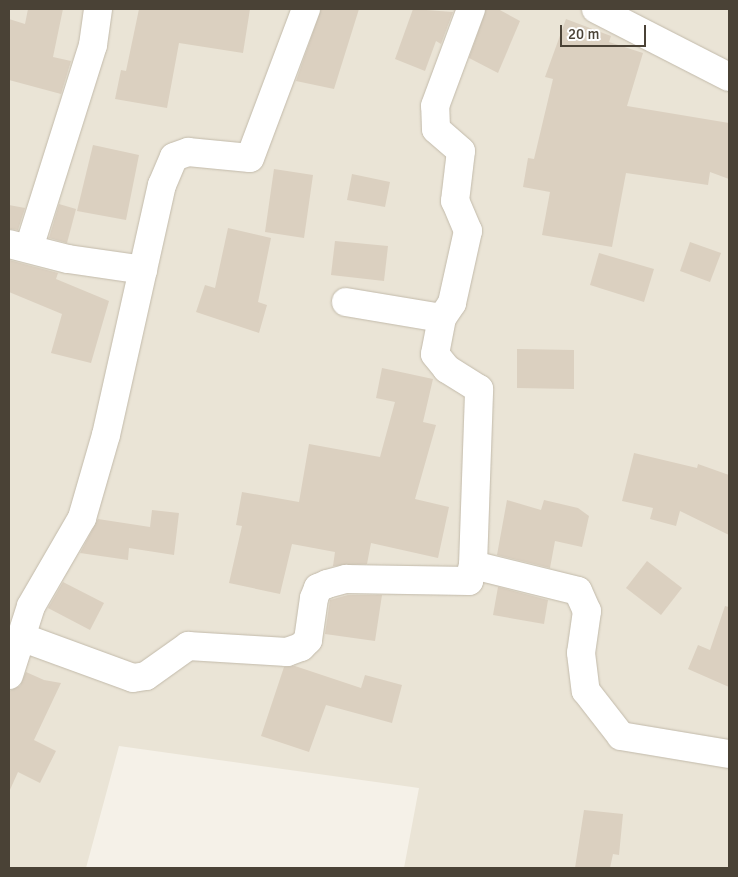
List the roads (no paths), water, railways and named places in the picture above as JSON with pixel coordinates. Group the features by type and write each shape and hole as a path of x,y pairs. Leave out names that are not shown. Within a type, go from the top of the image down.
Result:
{"street":[{"path":"98,9 93,45 19,246 68,259 143,270"},
{"path":"9,675 31,606 82,518 106,435 156,205 174,158 188,152 250,158 306,9"},
{"path":"21,637 133,678 146,676 188,646 287,652 301,647 308,640 318,588 327,584 346,579 469,581 473,565 479,388 447,369 435,354 442,318 452,303 468,231 455,201 460,151 436,129 435,106 472,9"},
{"path":"596,9 729,77"},
{"path":"346,302 442,318"},
{"path":"473,565 578,591 587,611 581,653 586,691 621,736 729,754"}]}
